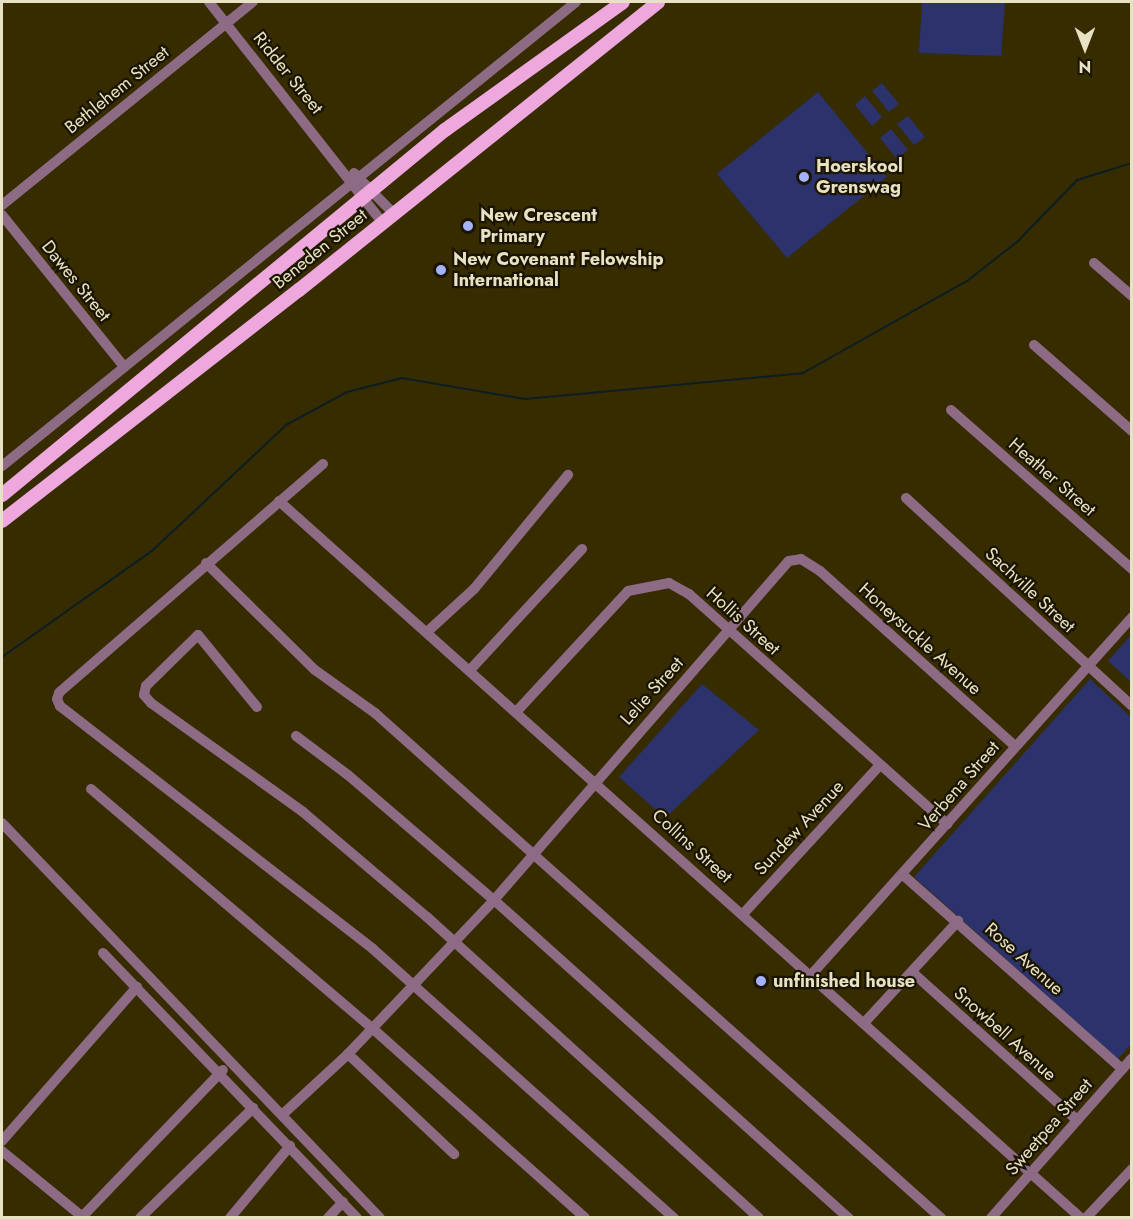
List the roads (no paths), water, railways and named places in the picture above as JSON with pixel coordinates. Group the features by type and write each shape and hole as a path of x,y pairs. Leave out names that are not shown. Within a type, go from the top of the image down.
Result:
{"main road":[{"name":"Beneden Street","path":"2,493 445,130 623,2"},
{"name":"Beneden Street","path":"2,521 658,2"}],"street":[{"name":"Ridder Street","path":"209,2 341,166 350,185 367,193 393,213"},
{"name":"Bethlehem Street","path":"2,205 254,2"},
{"name":"Beneden Street","path":"2,466 576,2"},
{"name":"Ridder Street","path":"341,166 360,177 382,222"},
{"name":"Dawes Street","path":"2,215 124,367"},
{"path":"1094,263 1131,296"},
{"path":"1034,345 1131,431"},
{"name":"Heather Street","path":"951,410 1131,569"},
{"path":"324,464 206,563 59,693 60,706 412,982 674,1218"},
{"path":"427,632 474,589 568,475"},
{"name":"Sachville Street","path":"906,498 1131,706"},
{"name":"Collins Street","path":"279,501 517,711 1081,1218"},
{"path":"470,670 582,549"},
{"name":"Lelie Street","path":"282,1115 348,1054 412,982 494,900 594,780 782,566 801,559"},
{"name":"Honeysuckle Avenue","path":"801,559 820,571 1015,746"},
{"path":"206,563 315,670 375,714 941,1218"},
{"name":"Hollis Street","path":"517,711 614,603 641,586 669,583 678,587 728,630 947,824"},
{"name":"Verbena Street","path":"811,975 1131,617"},
{"path":"257,707 198,635 146,687 144,695 151,704 303,812 453,943 759,1218"},
{"path":"296,736 348,775 494,900 849,1218"},
{"name":"Sundew Avenue","path":"743,914 880,765"},
{"path":"91,789 372,1028 585,1218"},
{"path":"2,823 230,1064 380,1218"},
{"name":"Rose Avenue","path":"903,874 1122,1069"},
{"path":"864,1023 958,921"},
{"path":"103,953 357,1218"},
{"name":"Snowbell Avenue","path":"912,972 1077,1120"},
{"path":"2,1141 137,987"},
{"path":"348,1054 454,1154"},
{"name":"Sweetpea Street","path":"991,1218 1131,1058"},
{"path":"2,1151 83,1217 230,1064"},
{"path":"140,1218 253,1108"},
{"path":"230,1218 290,1146"},
{"path":"1086,1218 1131,1169"},
{"path":"328,1218 343,1202"}],"waterway":[{"path":"2,657 153,550 286,425 347,392 402,378 525,399 803,373 967,281 1017,242 1077,180 1132,163"}],"place":[{"name":"Hoerskool Grenswag","path":"804,177"},
{"name":"New Crescent Primary","path":"468,226"},
{"name":"New Covenant Felowship International","path":"441,270"},
{"name":"unfinished house","path":"761,981"}]}
